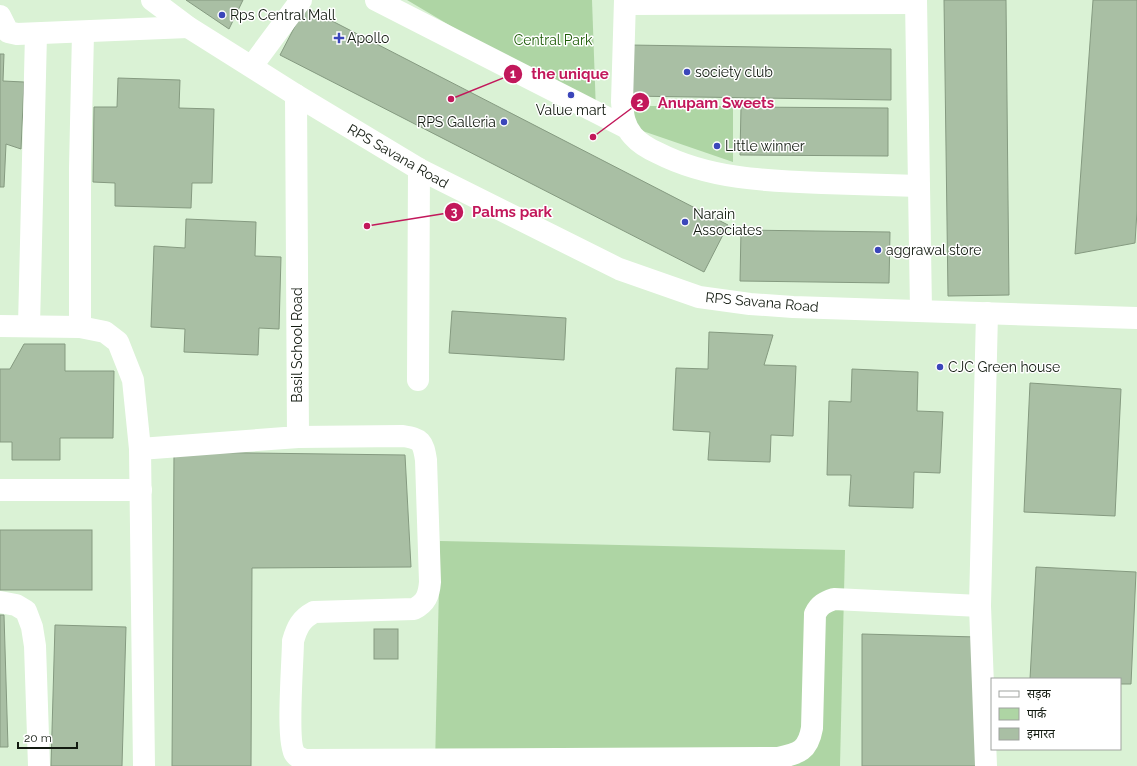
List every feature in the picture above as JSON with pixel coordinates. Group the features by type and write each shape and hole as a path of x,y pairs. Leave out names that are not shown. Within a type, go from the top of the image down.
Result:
{"street":[{"name":"RPS Savana Road","path":"152,0 188,27 296,95 419,169 618,269 699,297 750,304 793,307 1137,318"},
{"path":"252,66 301,0"},
{"path":"376,0 627,128 642,144 671,160 698,169 736,177 784,181 919,186"},
{"path":"627,128 622,102 625,2 916,1 921,310"},
{"path":"0,16 8,32 17,34 82,33 188,27"},
{"path":"80,326 82,33"},
{"path":"29,326 36,34"},
{"name":"Basil School Road","path":"296,95 298,437"},
{"path":"418,380 419,169"},
{"path":"986,766 980,606 987,313"},
{"path":"0,326 80,326 104,332 118,342 133,380 140,449 144,766"},
{"path":"140,449 298,437 403,436 416,438 424,445 426,460 430,582 429,594 425,602 414,609 314,612 304,618 296,628 293,641 291,746 295,755 305,760 778,758 795,753 805,747 810,740 812,728 815,614 817,608 825,602 834,600 980,606"},
{"path":"0,490 141,490"},
{"path":"0,602 16,605 26,610 32,627 35,646 38,766"}],"green space":[{"name":"Central Park","path":"407,0 592,0 596,112"},
{"path":"631,106 733,106 733,162 631,127"},
{"path":"440,541 845,550 840,766 435,766"}],"building":[{"name":"Rps Central Mall","path":"186,0 243,0 229,29"},
{"path":"944,0 1006,0 1009,295 948,296"},
{"path":"1093,0 1137,0 1137,211 1135,243 1075,254"},
{"path":"305,7 728,225 704,272 280,55"},
{"path":"629,45 891,49 891,100 629,96"},
{"path":"0,54 4,54 3,81 24,82 21,149 6,144 4,187 0,187"},
{"path":"118,78 180,80 179,108 214,109 212,183 192,183 191,208 115,206 115,183 93,182 94,107 117,107"},
{"path":"741,107 888,108 888,156 740,155"},
{"path":"186,219 256,222 255,256 281,257 279,329 259,328 258,355 184,352 185,329 151,327 154,246 185,248"},
{"path":"741,230 890,232 889,283 740,281"},
{"path":"452,311 566,318 564,360 449,353"},
{"path":"709,332 773,335 764,365 796,366 793,436 771,435 770,462 708,460 710,432 673,430 676,368 708,369"},
{"path":"24,344 65,344 65,371 114,371 113,438 60,438 60,460 12,460 12,442 0,442 0,369 10,369"},
{"path":"852,369 918,372 917,411 943,412 940,473 914,472 913,508 849,506 851,475 827,475 829,401 851,402"},
{"path":"1030,383 1121,389 1115,516 1024,512"},
{"path":"174,452 405,455 411,567 252,568 251,766 172,766"},
{"path":"0,530 92,530 92,590 0,590"},
{"path":"1036,567 1136,572 1131,684 1121,684 1121,678 1030,678"},
{"path":"0,615 4,615 8,747 0,747"},
{"path":"55,625 126,627 122,766 51,766"},
{"path":"374,629 398,629 398,659 374,659"},
{"path":"862,634 977,637 980,766 862,766"}],"place":[{"name":"Rps Central Mall","path":"222,15"},
{"name":"Apollo","path":"339,38"},
{"name":"society club","path":"687,72"},
{"name":"Value mart","path":"571,95"},
{"name":"the unique","path":"451,99"},
{"name":"RPS Galleria","path":"504,122"},
{"name":"Anupam Sweets","path":"593,137"},
{"name":"Little winner","path":"717,146"},
{"name":"Narain Associates","path":"685,222"},
{"name":"Palms park","path":"367,226"},
{"name":"aggrawal store","path":"878,250"},
{"name":"CJC Green house","path":"940,367"}]}
